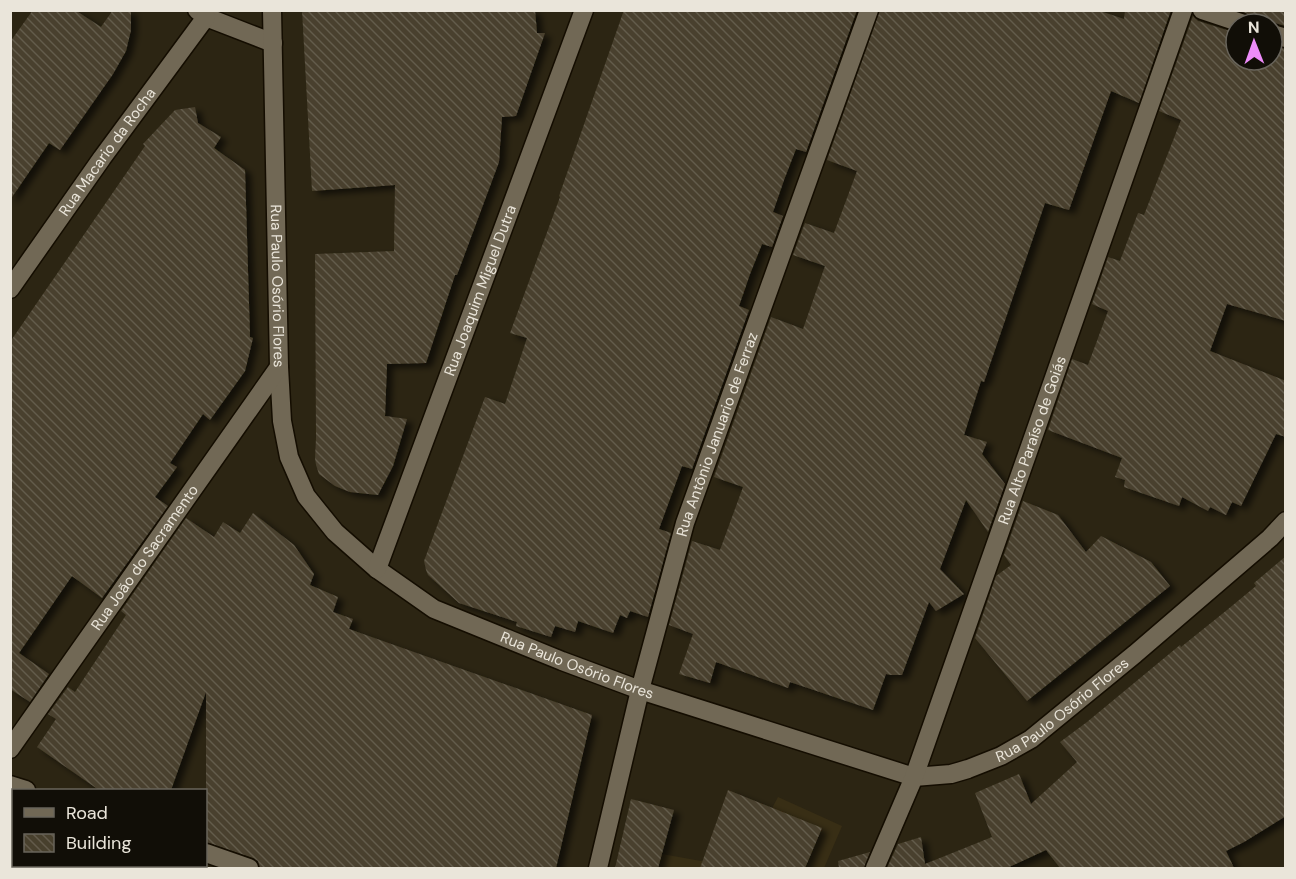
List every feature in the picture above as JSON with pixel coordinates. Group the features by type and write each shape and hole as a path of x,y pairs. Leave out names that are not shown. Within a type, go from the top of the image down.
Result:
{"street":[{"name":"Rua Paulo Osório Flores","path":"272,10 279,367 282,421 289,457 306,496 335,532 377,569 434,609 640,690 914,777 951,774 1000,756 1031,739 1252,554 1286,521"},
{"name":"Rua Joaquim Miguel Dutra","path":"377,569 584,10"},
{"name":"Rua Antônio Januario de Ferraz","path":"598,868 640,690 685,523 869,10"},
{"name":"Rua Alto Paraíso de Goiás","path":"875,868 914,777 1183,10"},
{"path":"1202,10 1224,17"},
{"path":"202,14 273,43"},
{"name":"Rua Macario da Rocha","path":"10,289 202,14"},
{"name":"Rua João do Sacramento","path":"10,748 279,367"},
{"path":"207,853 249,868"}],"shaded area":[{"path":"778,797 842,826 824,868 740,868"},
{"path":"623,847 740,868 617,868"}],"building":[{"path":"33,10 75,10 101,27 113,10 131,10 131,30 126,51 113,74 60,150 49,143 10,200 10,42"},
{"path":"302,10 535,10 537,33 545,33 516,116 502,117 499,162 457,275 455,275 426,363 387,364 385,416 407,419 393,466 378,495 350,492 335,486 319,474 316,465 315,254 394,251 395,185 312,191"},
{"path":"624,10 857,10 806,152 796,149 784,180 773,212 783,216 772,247 762,244 750,274 739,306 749,310 692,469 682,466 659,529 671,533 648,617 630,611 627,618 620,615 613,633 578,621 575,632 555,626 551,637 516,626 517,622 459,603 428,575 424,561 485,397 505,404 527,338 510,333 560,197"},
{"path":"880,10 1097,10 1124,19 1125,10 1171,10 1139,103 1111,91 1069,210 1045,203 964,435 987,442 982,454 1005,484 988,532 966,500 940,569 964,594 936,611 929,602 902,675 886,674 873,710 790,682 788,688 716,662 710,683 679,674 693,634 669,625 692,541 720,550 743,487 714,477 771,317 803,329 825,266 793,255 805,223 834,233 857,171 827,160"},
{"path":"1239,10 1286,10 1286,26 1284,25 1284,12 1243,12"},
{"path":"1193,16 1198,21 1224,29 1224,72 1284,72 1284,49 1286,49 1286,321 1227,304 1210,351 1286,381 1286,437 1276,434 1241,506 1232,502 1226,515 1210,507 1208,511 1182,497 1179,506 1124,487 1125,480 1115,477 1122,458 1048,430 1072,359 1088,365 1108,311 1092,304 1108,257 1120,261 1138,213 1144,215 1181,120 1159,111"},
{"path":"195,107 198,123 221,137 214,148 245,170 250,337 253,338 245,371 210,420 203,414 170,463 177,467 155,497 168,506 102,598 72,576 19,653 49,674 30,702 10,689 10,342 145,146 143,144 175,110"},
{"path":"1023,501 1058,515 1086,552 1101,536 1151,562 1170,586 1027,701 975,638 996,576 1011,565 1004,555"},
{"path":"253,513 294,545 314,574 310,585 338,597 333,612 353,619 349,629 592,715 556,868 260,868 258,861 253,858 207,842 206,692 171,789 98,789 37,747 56,719 48,714 68,687 75,692 126,615 121,611 186,518 214,537 223,522 240,533"},
{"path":"1286,556 1286,816 1226,851 1234,868 1060,868 1046,850 1007,868 887,868 898,844 921,837 925,864 992,837 975,793 1019,774 1031,804 1077,762 1060,742 1227,610 1256,586 1254,583"},
{"path":"728,790 822,828 805,868 700,868"},
{"path":"631,799 674,810 658,868 615,868"},
{"path":"870,852 864,868 839,868 838,861"}]}
